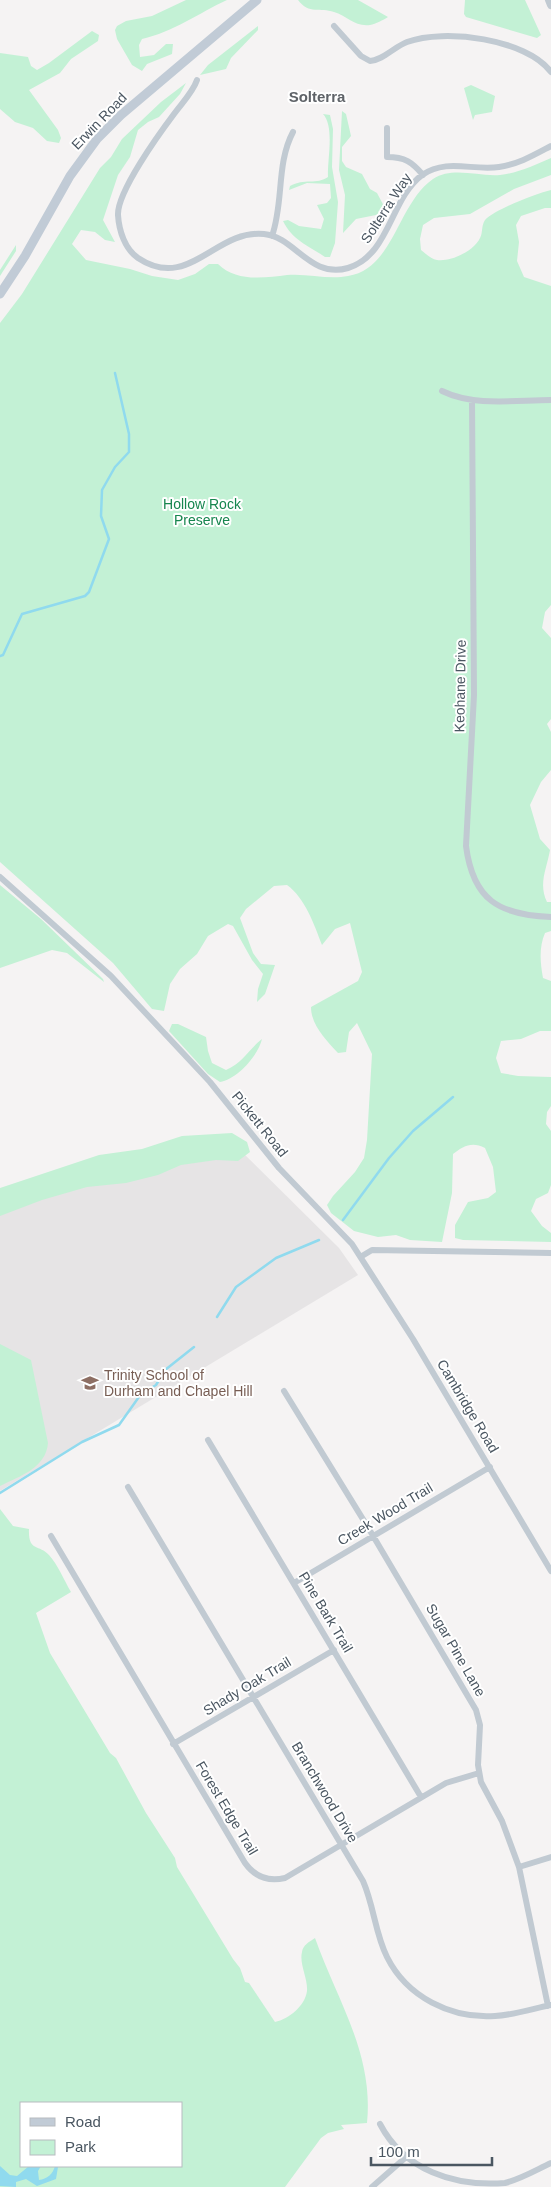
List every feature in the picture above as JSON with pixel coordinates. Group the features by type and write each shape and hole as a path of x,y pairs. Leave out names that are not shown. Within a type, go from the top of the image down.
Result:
{"main road":[{"name":"Erwin Road","path":"0,294 25,256 76,166 97,139 127,110 257,0"}],"street":[{"path":"549,0 551,5"},
{"path":"334,26 361,56 370,61 379,59 398,46 417,39 462,37 490,41 526,52 536,57 551,72"},
{"path":"197,80 157,137 123,196 118,217 126,244 134,255 145,262 161,268 175,268 193,262 236,238 255,234 272,236 278,210 285,153 293,132"},
{"path":"387,128 388,157 399,157 413,162 423,175"},
{"name":"Solterra Way","path":"272,236 305,259 322,267 336,270 350,267 364,259 375,249 401,202 423,175 447,165 489,168 512,164 529,158 551,145"},
{"path":"442,391 453,396 472,400 551,400"},
{"name":"Keohane Drive","path":"472,400 474,695 466,846 469,866 476,884 489,900 508,911 529,916 551,917"},
{"name":"Pickett Road","path":"0,877 111,976 210,1082 279,1168 362,1256"},
{"path":"362,1256 372,1250 551,1253"},
{"name":"Cambridge Road","path":"362,1256 551,1570"},
{"name":"Sugar Pine Lane","path":"284,1391 374,1536 476,1710 480,1725 479,1773 484,1789 502,1821 519,1867 550,2005"},
{"name":"Pine Bark Trail","path":"208,1440 421,1797"},
{"name":"Creek Wood Trail","path":"294,1583 490,1467"},
{"name":"Branchwood Drive","path":"128,1487 342,1844 368,1893 388,1958 402,1979 422,1997 452,2011 480,2016 506,2015 550,2005"},
{"name":"Forest Edge Trail","path":"51,1536 245,1863 258,1876 274,1880 285,1878 421,1797 457,1778 479,1773"},
{"name":"Shady Oak Trail","path":"173,1744 334,1650"},
{"path":"519,1867 551,1857"},
{"path":"380,2124 390,2142 416,2167 438,2178 464,2185 491,2186 520,2178 551,2163"},
{"path":"372,2187 405,2158"}],"shaded area":[{"name":"Trinity School of Durham and Chapel Hill","path":"239,1149 339,1248 358,1275 0,1491 0,1196"}],"green space":[{"path":"186,0 227,0 175,27 142,39 139,45 140,57 154,55 166,44 173,44 172,54 147,64 142,71 132,65 117,39 115,30 117,26 126,21 152,16"},
{"path":"298,0 358,0 388,17 379,22 365,25 355,23 334,12 306,8"},
{"path":"465,0 525,0 541,35 537,38 466,17 464,14"},
{"path":"258,26 258,30 231,58 226,69 200,75 208,65"},
{"path":"92,31 99,35 98,41 71,59 60,73 29,90 58,130 61,138 59,143 47,141 33,128 15,122 0,109 0,53 28,57 31,66 37,70"},
{"name":"Hollow Rock Preserve","path":"186,83 180,94 159,117 148,122 138,130 130,157 118,175 103,220 115,242 105,240 95,232 81,230 72,244 86,260 130,269 152,276 178,280 195,274 209,264 218,264 233,274 251,277 295,275 348,276 363,271 376,261 386,249 411,204 421,190 433,179 449,173 507,174 551,158 551,175 514,189 470,214 434,218 423,225 420,239 421,250 433,259 443,260 462,255 477,243 481,236 484,222 490,216 516,202 551,190 551,208 545,208 521,216 516,225 519,242 517,261 524,277 551,286 551,605 545,612 542,628 551,638 551,719 547,724 551,732 551,770 541,782 530,805 540,839 550,850 543,889 547,902 551,902 551,931 545,933 542,944 541,966 543,978 551,981 551,1031 540,1031 521,1039 501,1041 496,1058 501,1073 518,1076 551,1077 551,1106 547,1112 546,1124 551,1131 551,1185 548,1193 536,1199 531,1211 542,1226 551,1233 551,1242 463,1240 455,1238 455,1225 468,1202 488,1198 496,1192 493,1167 485,1148 476,1145 464,1147 453,1154 452,1193 442,1242 410,1240 396,1235 378,1237 354,1231 331,1213 327,1205 355,1172 364,1158 367,1140 372,1054 357,1023 349,1032 346,1052 338,1053 316,1026 311,1007 358,981 362,972 350,923 335,929 322,945 308,912 299,897 287,885 274,886 246,909 240,918 253,953 261,964 275,965 265,994 257,1002 258,989 263,974 252,960 233,926 228,924 208,936 197,954 180,969 170,984 164,1011 152,1009 113,963 0,862 0,323 22,294 100,168 111,157 122,139 161,102"},
{"path":"471,85 495,96 492,112 475,115 473,120 464,88"},
{"path":"342,111 346,114 351,136 342,147 342,161 346,167 362,174 370,189 377,193 386,210 381,214 356,219 343,233 345,195 339,170"},
{"path":"323,114 330,115 333,129 332,167 338,202 335,243 330,257 325,257 301,242 291,233 283,221 288,220 299,226 321,229 324,219 317,205 327,203 331,198 330,184 307,183 289,190 290,186 300,182 319,181 328,177 330,135 327,120"},
{"path":"16,245 16,251 0,276 0,270"},
{"path":"0,885 41,919 104,982 67,953 52,950 0,968"},
{"path":"172,1024 178,1024 206,1037 212,1063 226,1070 241,1060 262,1039 260,1046 246,1066 227,1080 220,1082 208,1074 169,1031"},
{"path":"232,1133 247,1142 250,1152 238,1161 216,1160 181,1165 158,1175 126,1183 87,1187 42,1200 0,1216 0,1188 99,1155 142,1149 182,1136"},
{"path":"0,1344 31,1360 48,1443 46,1452 37,1465 23,1475 0,1486"},
{"path":"0,1509 13,1526 29,1529 32,1544 49,1555 71,1592 36,1613 50,1653 110,1753 116,1758 146,1813 175,1858 177,1867 240,1968 245,1982 249,1983 275,2022 296,2011 306,1997 307,1986 301,1957 305,1946 315,1938 352,2028 359,2050 368,2098 367,2123 341,2125 344,2129 328,2133 321,2138 285,2187 0,2187"}],"water":[{"path":"0,2166 10,2175 17,2176 28,2167 40,2167 38,2171 39,2180 45,2179 55,2167 58,2167 56,2179 37,2186 26,2179 16,2182 16,2187 0,2186"}],"waterway":[{"path":"0,656 3,655 22,614 85,596 89,592 109,539 101,516 102,490 115,467 129,452 129,434 115,373"},
{"path":"343,1220 389,1158 413,1131 453,1097"},
{"path":"217,1317 236,1287 276,1258 319,1240"},
{"path":"0,1493 82,1442 119,1425 141,1394 156,1385 165,1370 194,1347"}],"place":[{"name":"Trinity School of Durham and Chapel Hill","path":"90,1383"}],"district":[{"name":"Solterra","path":"317,96"}]}
